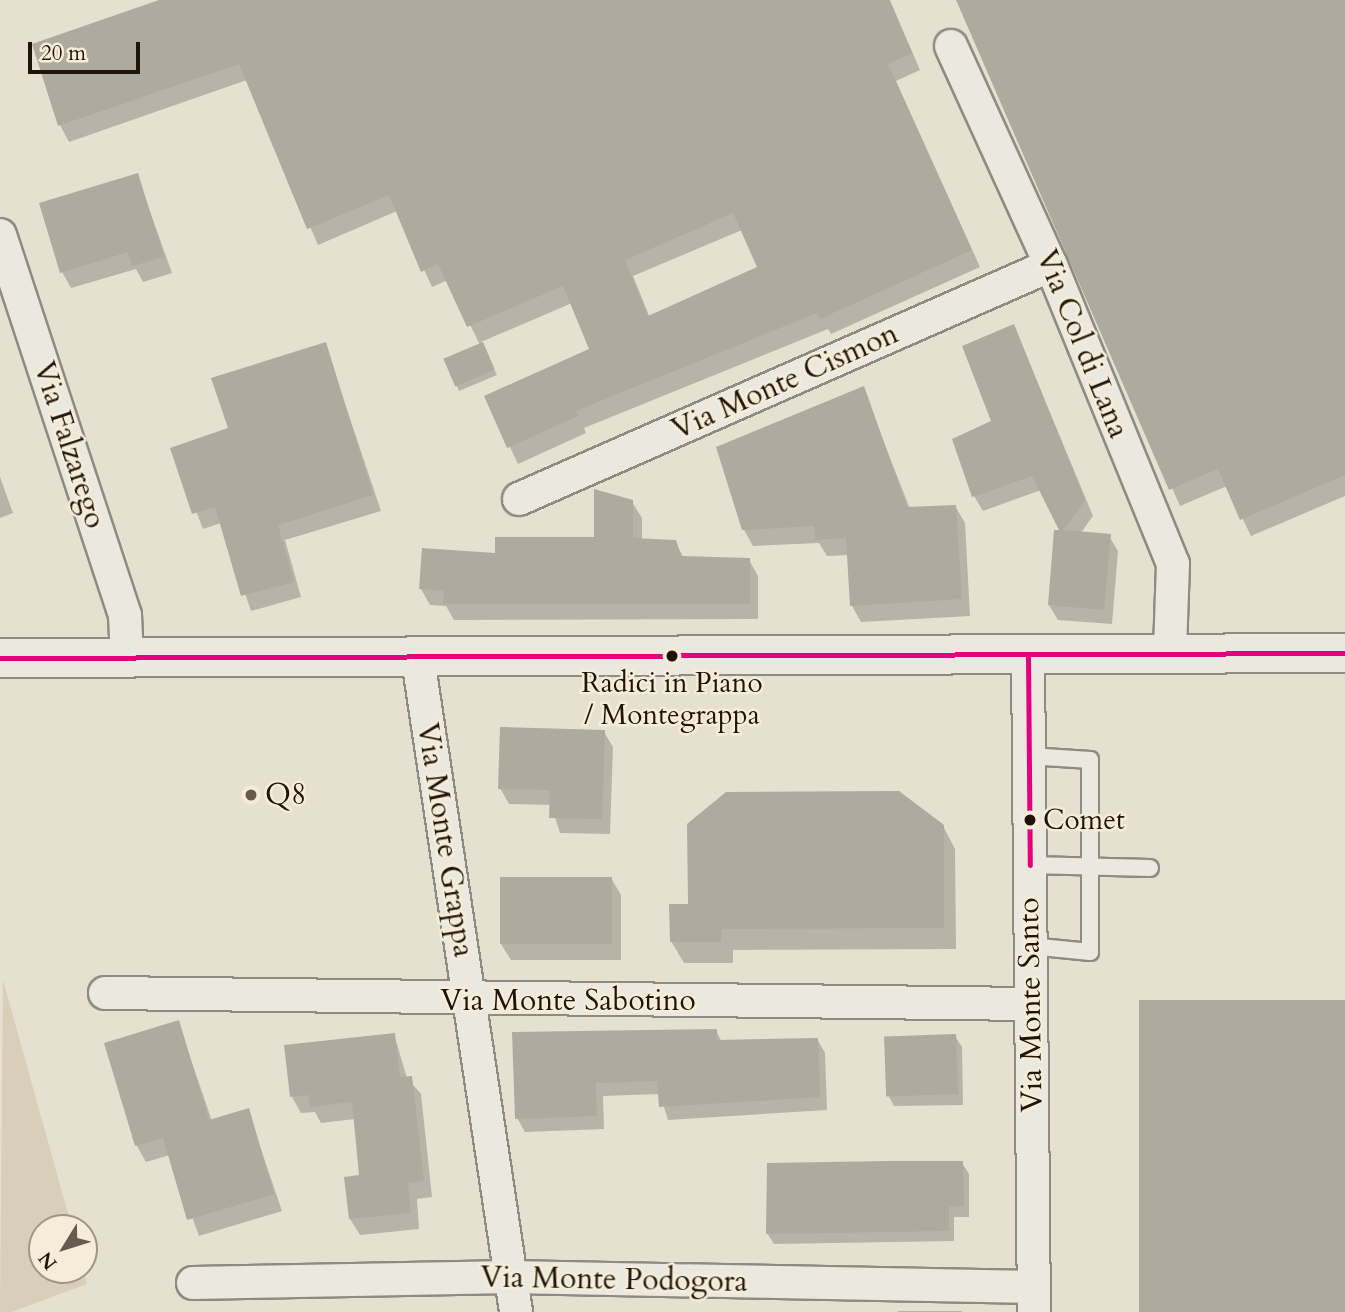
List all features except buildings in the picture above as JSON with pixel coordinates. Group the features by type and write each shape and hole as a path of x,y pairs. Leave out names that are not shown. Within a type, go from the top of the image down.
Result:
{"street":[{"name":"Via Col di Lana","path":"951,46 1051,265 1173,564 1170,652"},
{"name":"Via Falzarego","path":"0,234 125,615 127,659"},
{"name":"Via Monte Cismon","path":"519,499 1051,265"},
{"path":"0,658 418,659 1028,656 1170,652 1345,653"},
{"name":"Via Monte Santo","path":"1028,656 1034,1300"},
{"name":"Via Monte Grappa","path":"418,659 516,1312"},
{"name":"Via Monte Sabotino","path":"105,993 469,1001 1031,1004"},
{"name":"Via Monte Podogora","path":"193,1283 511,1276 1034,1300"}],"lane":[{"path":"1028,756 1090,760 1090,952 1030,946"},
{"path":"1030,865 1150,868"}],"shaded area":[{"path":"3,980 68,1214 28,1214 28,1284 87,1284 11,1312 0,1312"}],"transit line":[{"path":"0,658 1345,653"},
{"path":"1028,656 1030,865"}],"place":[{"name":"Radici in Piano / Montegrappa","path":"672,656"},
{"name":"Q8","path":"251,795"},
{"name":"Comet","path":"1030,820"}]}
